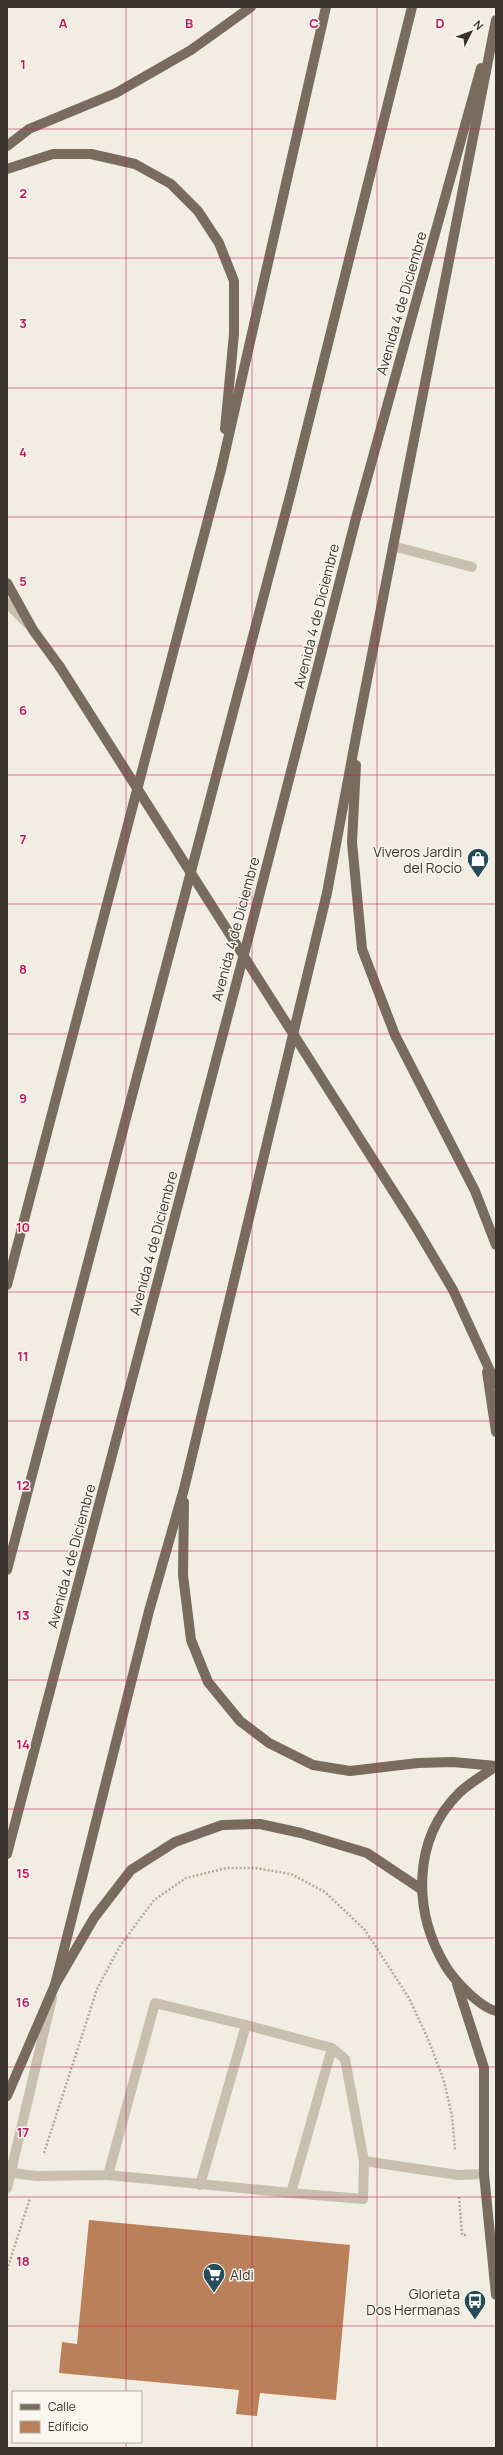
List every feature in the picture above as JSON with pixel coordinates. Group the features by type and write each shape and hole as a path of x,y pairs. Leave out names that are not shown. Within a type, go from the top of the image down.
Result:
{"main road":[{"path":"7,146 30,129 116,93 191,50 251,7"},
{"path":"7,1285 221,470 326,7"},
{"path":"7,1570 291,492 412,7"},
{"name":"Avenida 4 de Diciembre","path":"7,1854 247,943 356,518 496,13"},
{"path":"55,1985 149,1611 184,1489 327,893 358,726 496,20"},
{"path":"7,169 53,154 91,154 135,164 171,184 198,211 219,244 234,281 234,334 221,470"},
{"path":"7,584 33,630 60,667 414,1224 453,1290 496,1384"},
{"path":"358,726 352,842 362,949 395,1035 475,1191 496,1245"},
{"path":"484,1356 496,1432"},
{"path":"184,1489 183,1575 191,1640 208,1682 240,1721 268,1743 313,1765 350,1771 418,1763 453,1762 496,1766"},
{"path":"496,1766 459,1793 443,1814 430,1837 423,1863 421,1889 424,1918 433,1945 457,1984 484,2068 484,2174 496,2295"},
{"path":"7,2096 55,1985 94,1918 131,1870 175,1842 222,1825 260,1824 301,1833 367,1854 421,1889"},
{"path":"457,1984 496,2011"}],"street":[{"path":"393,546 472,567"},
{"path":"7,603 33,630"},
{"path":"7,2188 12,2173 55,1985"},
{"path":"12,2173 37,2176 108,2175 200,2185 363,2199 364,2161 345,2059 332,2048 155,2003 108,2175"},
{"path":"200,2185 246,2025"},
{"path":"291,2193 332,2048"},
{"path":"364,2161 458,2175 484,2174"}],"building":[{"name":"Aldi","path":"89,2220 350,2245 336,2400 260,2393 257,2416 236,2414 239,2390 59,2373 62,2342 77,2344"}],"place":[{"name":"Viveros Jardin del Rocío","path":"478,878"},
{"name":"Aldi","path":"214,2294"},
{"name":"Glorieta Dos Hermanas","path":"475,2320"}]}
